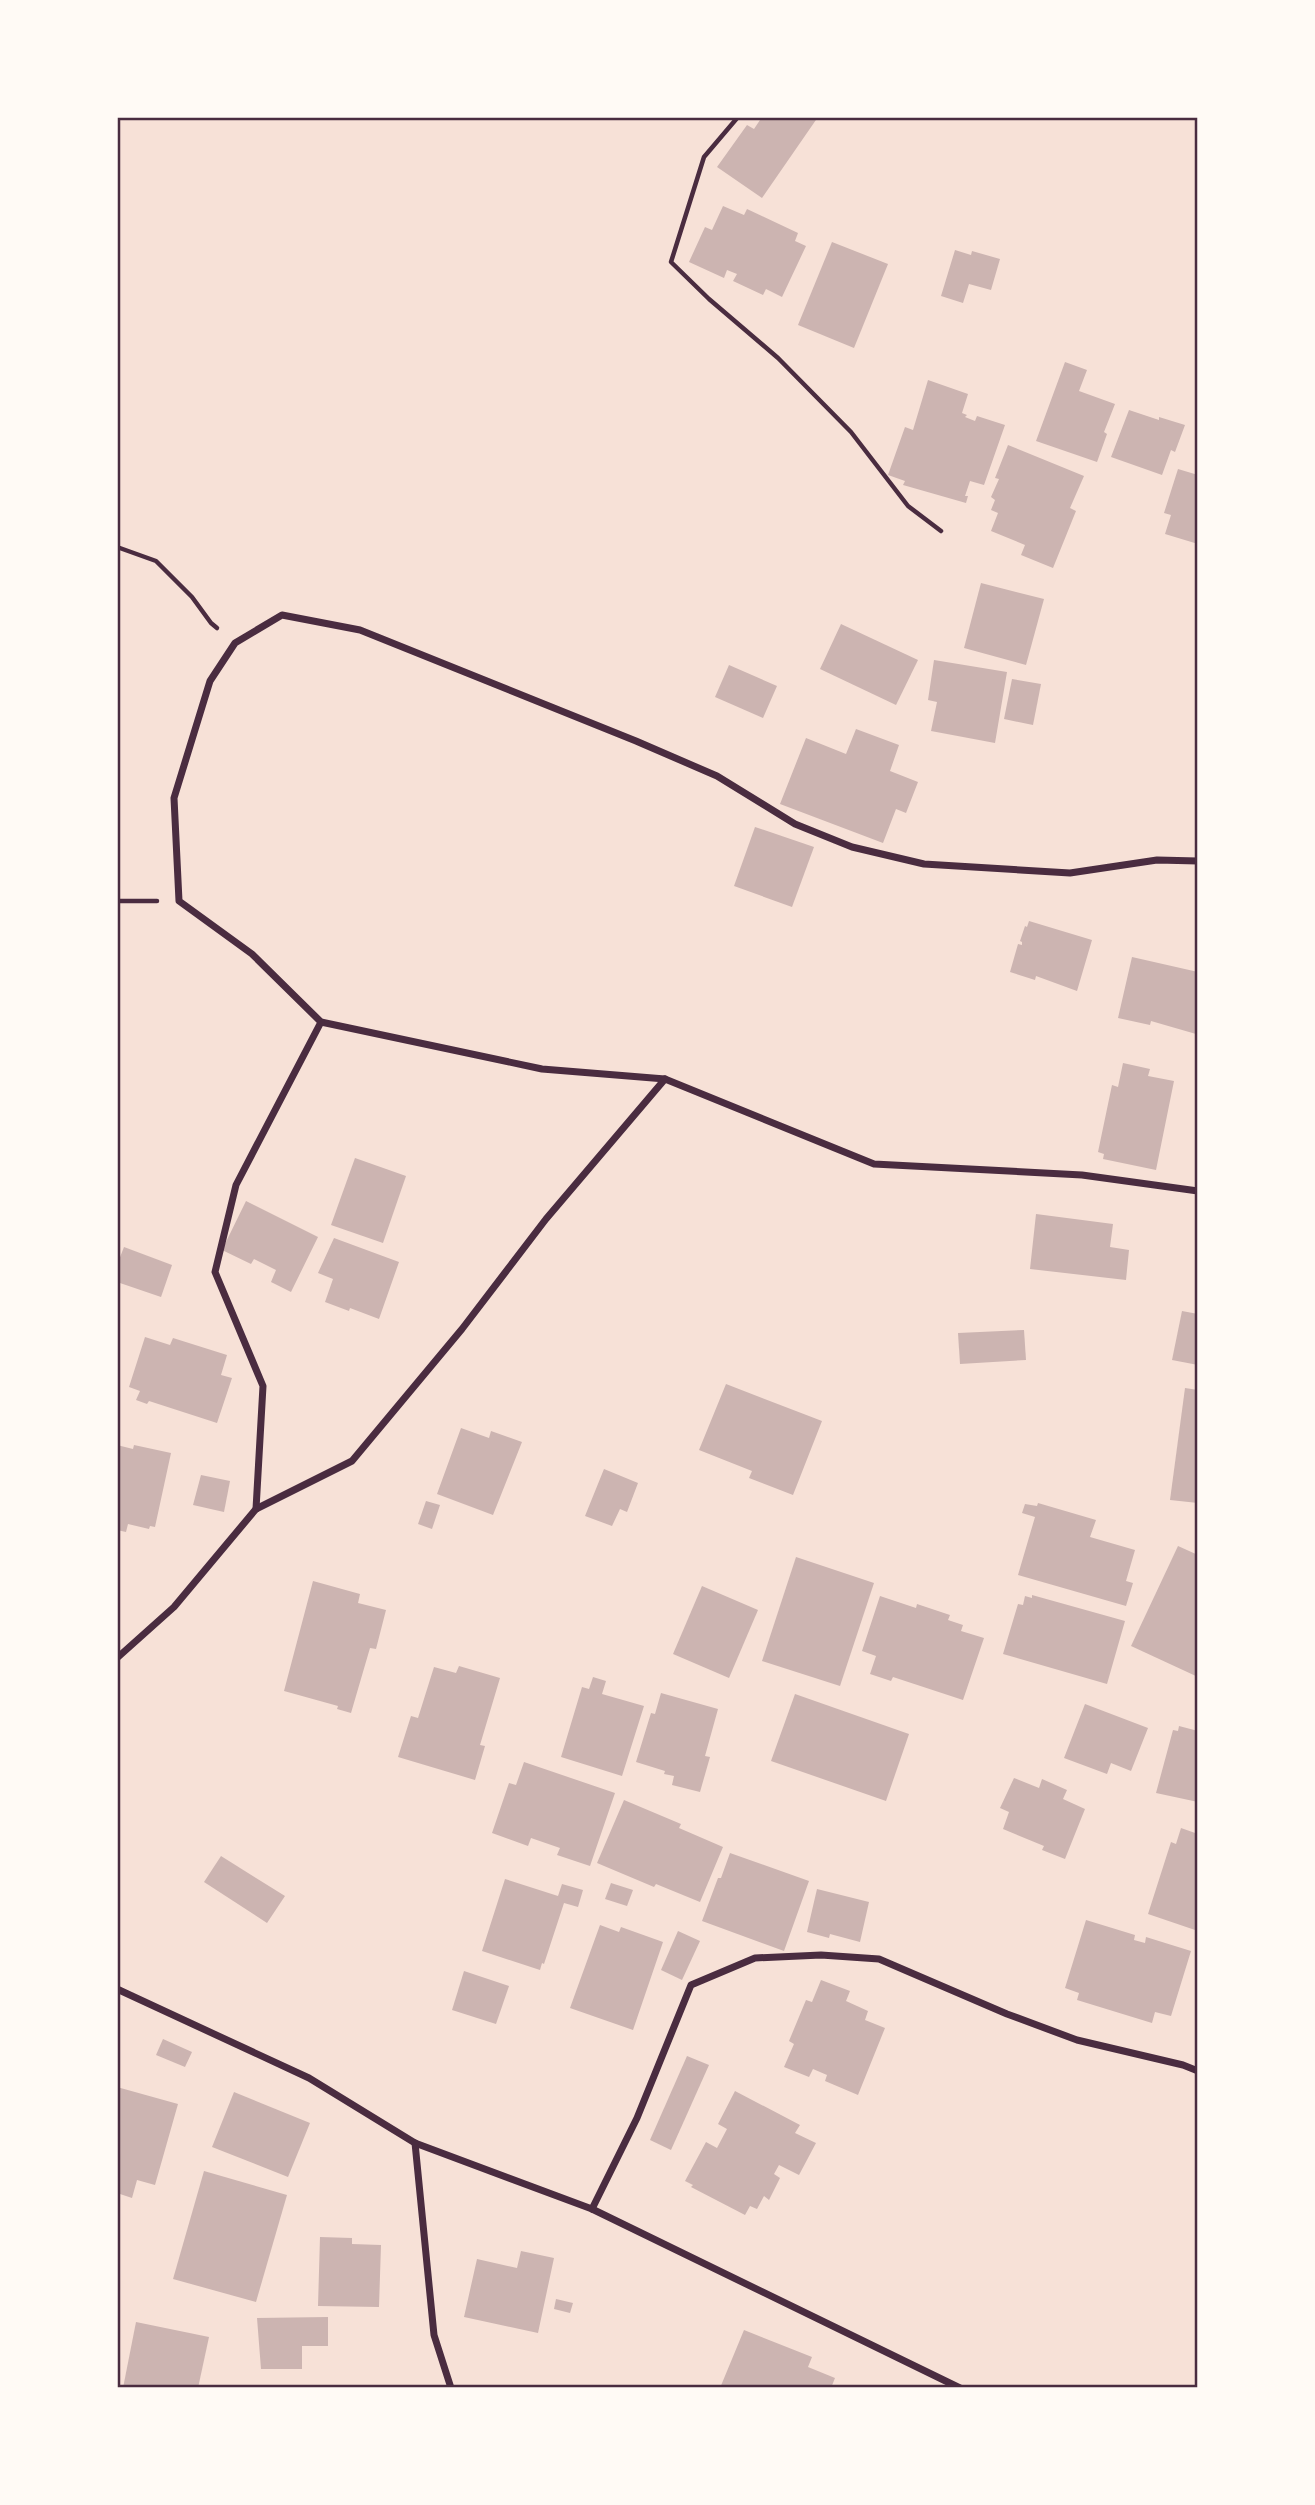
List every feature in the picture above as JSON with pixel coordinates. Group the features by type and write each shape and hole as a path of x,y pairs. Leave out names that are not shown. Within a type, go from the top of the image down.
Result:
{"street":[{"path":"1198,861 1157,860 1070,873 923,864 852,847 795,824 717,776 636,741 360,630 282,615 235,643 210,681 174,798 179,901 252,954 321,1022 542,1069 666,1079 874,1164 1082,1175 1198,1191"},
{"path":"256,1509 263,1386 215,1272 236,1185 321,1022"},
{"path":"117,1658 174,1607 256,1509 352,1461 462,1329 546,1219 666,1079"},
{"path":"592,2209 637,2118 691,1985 755,1958 821,1955 879,1959 1007,2014 1077,2040 1198,2071"},
{"path":"117,1989 309,2078 415,2143 592,2209 960,2388"},
{"path":"415,2143 434,2335 451,2388"}],"path":[{"path":"738,117 704,157 671,262 709,299 778,358 851,432 908,506 941,531"},
{"path":"117,547 156,561 192,597 211,623 235,643"},
{"path":"117,901 179,901"}],"building":[{"path":"762,117 818,117 762,198 717,167 747,125 754,129"},
{"path":"723,206 744,215 747,209 798,233 795,241 806,246 782,297 766,289 763,295 733,281 737,274 727,270 724,278 689,262 705,227 712,230"},
{"path":"832,242 888,264 854,348 798,325"},
{"path":"955,250 971,255 972,251 1000,259 991,290 969,284 963,303 941,296"},
{"path":"1065,362 1087,370 1079,391 1115,404 1104,432 1107,434 1097,462 1036,441"},
{"path":"928,380 968,394 962,413 967,415 965,417 975,421 977,416 1005,425 984,485 970,481 965,496 968,496 966,503 903,485 905,481 888,475 905,427 913,430"},
{"path":"1129,410 1185,425 1175,452 1171,450 1162,475 1111,457"},
{"path":"1008,445 1084,476 1070,508 1076,511 1053,568 1021,555 1025,545 991,531 998,513 991,510 995,500 991,497 999,479 995,478"},
{"path":"1178,469 1198,475 1198,544 1165,534 1171,515 1164,513"},
{"path":"981,583 1044,599 1026,665 964,648"},
{"path":"841,624 918,660 896,705 820,669"},
{"path":"934,660 1007,672 995,743 931,731 937,702 928,700"},
{"path":"729,665 777,686 763,718 715,697"},
{"path":"1012,679 1041,684 1033,725 1004,719"},
{"path":"856,729 899,745 890,771 918,782 906,813 896,809 883,843 780,804 806,738 846,754"},
{"path":"755,827 814,847 792,907 734,886"},
{"path":"1029,921 1092,940 1077,991 1036,976 1035,980 1010,972 1018,944 1022,945 1020,941"},
{"path":"1132,957 1198,972 1196,1034 1151,1021 1150,1025 1118,1018"},
{"path":"1123,1063 1150,1069 1148,1076 1174,1081 1156,1170 1103,1159 1104,1154 1098,1152 1112,1085 1118,1087"},
{"path":"355,1158 406,1176 383,1243 331,1225"},
{"path":"246,1201 318,1237 291,1292 271,1282 276,1270 254,1259 251,1264 222,1250"},
{"path":"1036,1214 1113,1224 1110,1247 1129,1250 1126,1280 1030,1269"},
{"path":"334,1238 399,1262 379,1319 325,1302 333,1279 318,1273"},
{"path":"124,1247 172,1265 161,1297 117,1282 117,1265"},
{"path":"1182,1311 1198,1314 1198,1365 1172,1360"},
{"path":"1024,1330 1026,1360 960,1364 958,1333"},
{"path":"145,1337 170,1345 173,1338 227,1355 221,1375 232,1378 217,1423 149,1401 147,1404 136,1400 140,1391 129,1387"},
{"path":"726,1384 822,1421 793,1495 749,1478 752,1471 699,1450"},
{"path":"1185,1388 1198,1390 1198,1503 1170,1500"},
{"path":"461,1428 489,1438 491,1431 522,1442 493,1515 437,1494"},
{"path":"117,1445 133,1449 134,1445 171,1453 155,1527 150,1526 149,1529 128,1524 126,1532 117,1530"},
{"path":"604,1469 638,1483 627,1512 620,1509 612,1526 585,1516"},
{"path":"201,1475 230,1481 224,1512 193,1505"},
{"path":"426,1501 440,1505 432,1529 418,1524"},
{"path":"1038,1503 1096,1520 1090,1537 1135,1550 1126,1581 1133,1583 1126,1606 1018,1575 1035,1517 1022,1513 1025,1504 1037,1506"},
{"path":"1178,1546 1198,1555 1198,1677 1131,1646"},
{"path":"796,1557 874,1583 840,1686 762,1661"},
{"path":"313,1581 360,1594 358,1603 386,1610 376,1649 370,1648 351,1713 337,1709 338,1706 284,1691"},
{"path":"702,1586 758,1610 729,1678 673,1654"},
{"path":"1032,1595 1125,1621 1107,1684 1003,1654 1018,1604 1023,1605 1025,1596 1032,1598"},
{"path":"880,1596 916,1608 917,1604 950,1615 948,1620 963,1625 961,1631 984,1638 963,1700 893,1677 891,1681 870,1674 876,1656 862,1651"},
{"path":"459,1666 500,1678 480,1745 485,1746 475,1780 398,1757 411,1716 418,1718 434,1667 456,1673"},
{"path":"593,1677 606,1681 602,1694 644,1706 622,1776 561,1757 582,1687 589,1689"},
{"path":"661,1693 718,1709 705,1756 710,1757 700,1792 672,1785 674,1776 636,1762 651,1713 655,1714"},
{"path":"795,1694 909,1734 886,1801 771,1761"},
{"path":"1085,1704 1148,1728 1131,1771 1111,1763 1107,1774 1064,1758"},
{"path":"1179,1726 1198,1731 1198,1802 1156,1793 1173,1730 1178,1731"},
{"path":"524,1762 615,1793 590,1866 557,1855 560,1848 531,1838 528,1846 492,1833 509,1783 516,1785"},
{"path":"1014,1778 1039,1788 1042,1779 1067,1790 1063,1799 1085,1809 1065,1859 1042,1850 1044,1846 1003,1829 1009,1812 1000,1808"},
{"path":"624,1800 681,1824 679,1828 723,1847 700,1902 656,1884 654,1887 597,1863"},
{"path":"1181,1828 1198,1834 1198,1931 1148,1914 1171,1842 1176,1844"},
{"path":"730,1853 809,1881 784,1951 702,1921"},
{"path":"221,1856 285,1896 267,1923 204,1882"},
{"path":"505,1879 558,1896 562,1884 583,1890 578,1907 564,1903 540,1970 482,1951"},
{"path":"611,1883 633,1890 627,1906 605,1899"},
{"path":"817,1889 869,1902 860,1942 830,1934 829,1938 807,1932"},
{"path":"1086,1920 1135,1935 1134,1940 1145,1943 1146,1937 1191,1951 1171,2016 1155,2012 1152,2023 1077,2000 1079,1993 1065,1988"},
{"path":"600,1925 619,1932 621,1927 663,1942 633,2030 570,2008"},
{"path":"678,1931 700,1941 682,1980 661,1970"},
{"path":"464,1971 509,1986 496,2024 452,2010"},
{"path":"821,1980 850,1991 846,2001 868,2011 865,2020 885,2028 858,2095 825,2081 827,2075 813,2069 809,2077 784,2067 794,2044 789,2041 806,2000 812,2002"},
{"path":"163,2039 192,2052 185,2067 156,2055"},
{"path":"687,2056 709,2065 671,2150 650,2140"},
{"path":"117,2087 178,2104 155,2185 137,2180 132,2198 117,2193"},
{"path":"735,2091 800,2125 795,2133 816,2143 799,2175 779,2165 774,2174 780,2178 769,2200 764,2196 757,2209 750,2206 745,2215 691,2187 693,2185 685,2181 706,2142 717,2148 727,2129 718,2124"},
{"path":"234,2092 310,2123 288,2177 212,2147"},
{"path":"204,2171 287,2195 256,2302 173,2279"},
{"path":"320,2237 352,2238 352,2244 381,2245 379,2307 318,2306"},
{"path":"521,2251 554,2258 538,2333 464,2317 477,2259 517,2268"},
{"path":"556,2299 573,2303 570,2313 554,2309"},
{"path":"328,2317 328,2346 302,2346 302,2369 261,2369 257,2318"},
{"path":"136,2322 209,2337 198,2388 123,2388"},
{"path":"744,2330 812,2357 808,2367 835,2378 831,2388 720,2388"}]}
